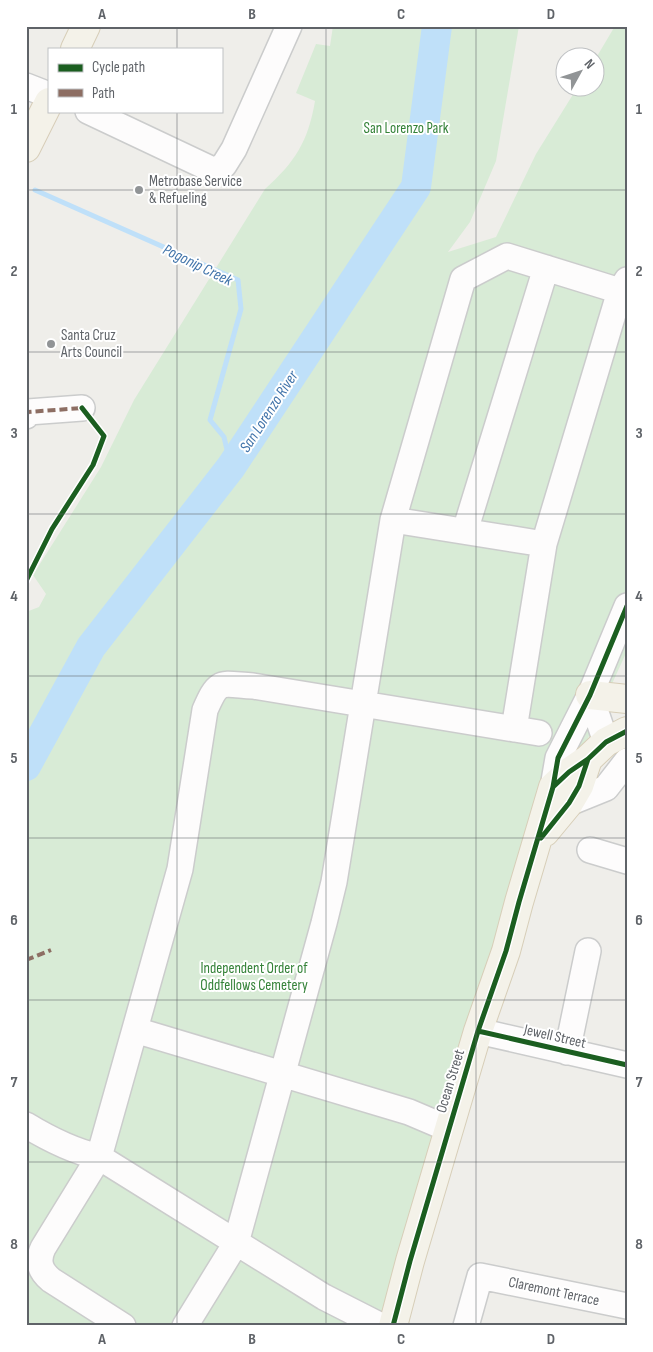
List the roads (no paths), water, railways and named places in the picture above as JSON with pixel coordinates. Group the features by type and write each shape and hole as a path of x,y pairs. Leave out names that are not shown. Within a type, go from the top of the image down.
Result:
{"main road":[{"path":"75,48 86,26"},
{"path":"26,148 48,104"},
{"path":"590,695 627,699"},
{"path":"561,795 569,772 607,744"},
{"name":"Ocean Street","path":"393,1326 449,1129 478,1032 506,951 536,844 561,795"}],"street":[{"path":"90,112 215,171 224,165 234,149 289,26"},
{"path":"26,86 48,95"},
{"path":"185,1326 236,1243 332,889 392,520 463,280 507,256 546,268 624,285 544,544 514,729"},
{"path":"465,531 546,268"},
{"path":"26,416 28,412 82,408"},
{"path":"392,520 544,544"},
{"name":"Ocean Street","path":"561,795 558,758 590,695 627,606"},
{"path":"123,1326 51,1280 40,1266 39,1260 43,1248 99,1157 180,869 205,710 214,690 223,684 253,686 539,733"},
{"path":"590,695 607,744"},
{"path":"561,795 616,791 627,761"},
{"path":"590,850 627,861"},
{"path":"567,1052 588,951"},
{"path":"135,1030 409,1112 449,1129"},
{"name":"Jewell Street","path":"478,1032 627,1065"},
{"path":"26,1125 54,1141 81,1153 99,1157 324,1297 381,1326"},
{"name":"Claremont Terrace","path":"466,1326 480,1276 627,1306"}],"waterway":[{"name":"San Lorenzo River","path":"26,766 91,647 231,467 416,187 437,26"},
{"name":"Pogonip Creek","path":"35,190 238,280 241,309 210,420 224,437 231,467"}],"place":[{"name":"Metrobase Service & Refueling","path":"139,190"},
{"name":"Santa Cruz Arts Council","path":"51,344"}],"park label":[{"name":"San Lorenzo Park","path":"406,128"},
{"name":"Independent Order of Oddfellows Cemetery","path":"254,976"}]}
